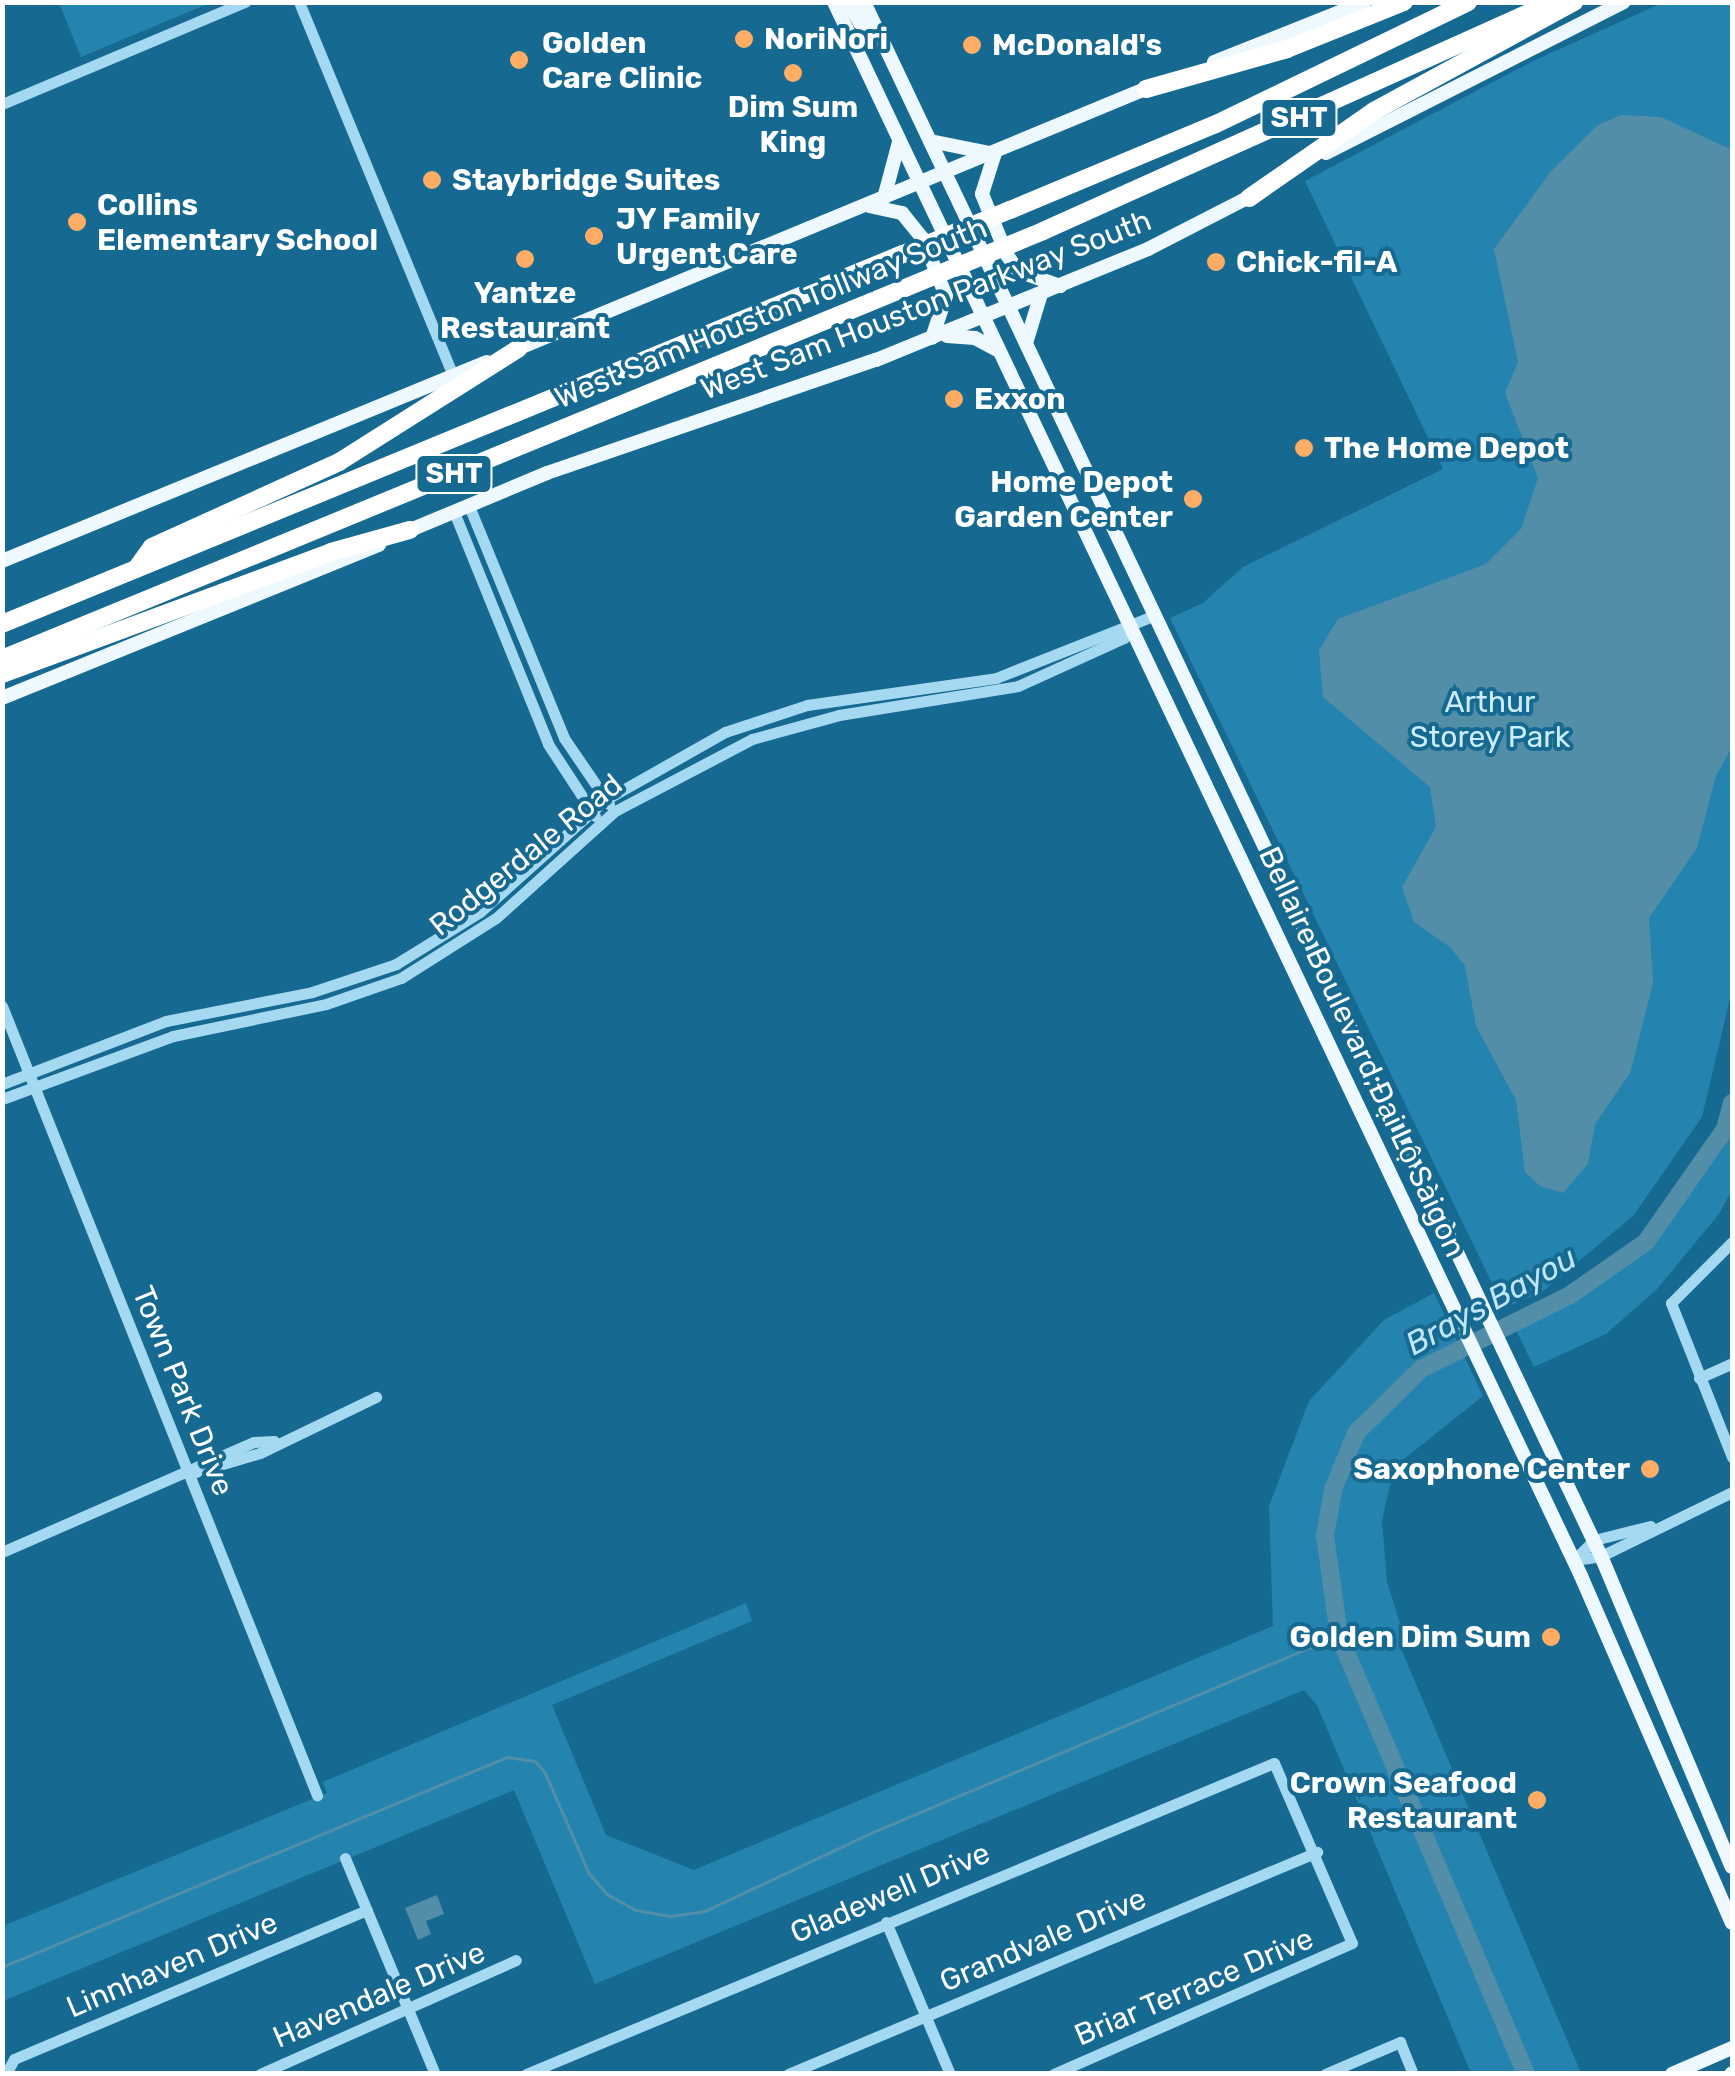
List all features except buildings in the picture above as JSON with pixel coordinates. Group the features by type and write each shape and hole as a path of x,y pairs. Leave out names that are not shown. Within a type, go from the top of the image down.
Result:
{"highway":[{"path":"1146,89 1288,49 1404,2"},
{"name":"West Sam Houston Tollway South","path":"2,624 1216,124 1468,2"},
{"name":"West Sam Houston Tollway South","path":"2,659 1044,231 1553,2"},
{"path":"1249,198 1374,111 1574,2"},
{"path":"135,570 152,546 339,462 518,349"},
{"path":"2,674 331,552 410,530"}],"main road":[{"name":"Bellaire Boulevard;Đại Lộ Sàigòn","path":"834,2 1574,1560 1732,1923"},
{"path":"848,2 860,23 875,27"},
{"name":"Bellaire Boulevard;Đại Lộ Sàigòn","path":"864,2 1594,1540 1732,1867"},
{"path":"2,561 1366,2"},
{"name":"West Sam Houston Parkway South","path":"2,698 469,506 932,338 1042,294 1249,198 1348,140 1624,2"},
{"path":"884,198 900,141"},
{"path":"930,141 959,151 994,153"},
{"path":"994,153 982,194 1007,255 1018,270 1060,286"},
{"path":"868,206 902,213 923,238 946,296 932,338 964,336 998,350"},
{"path":"1027,346 1042,294"},
{"path":"1313,1012 1338,1000"},
{"path":"1501,1408 1526,1397"},
{"path":"1672,2074 1732,2048"}],"street":[{"path":"2,104 245,2"},
{"path":"299,2 454,376"},
{"path":"469,506 570,749 615,811"},
{"path":"454,512 555,758 600,822"},
{"name":"Rodgerdale Road","path":"2,1084 198,1014 370,974 421,951 480,912 591,811 696,744 807,705 968,683 1014,672 1112,628 1131,627 1155,615"},
{"name":"Rodgerdale Road","path":"2,1099 202,1028 375,988 427,964 518,900 600,822 703,760 811,721 971,697 1062,669 1124,638 1131,627"},
{"path":"520,675 536,668"},
{"path":"968,683 971,697"},
{"path":"807,705 811,721"},
{"path":"421,951 427,964"},
{"path":"370,974 375,988"},
{"name":"Town Park Drive","path":"2,1006 317,1795"},
{"path":"198,1014 202,1028"},
{"path":"1732,1242 1671,1302 1732,1456"},
{"path":"1699,1378 1732,1363"},
{"path":"2,1552 189,1474 208,1474 376,1397"},
{"path":"1574,1560 1601,1556 1654,1526 1732,1492"},
{"path":"1574,1560 1594,1540 1654,1526"},
{"name":"Gladewell Drive","path":"526,2074 1274,1763 1317,1852"},
{"name":"Briar Terrace Drive","path":"1054,2074 1352,1943 1317,1852"},
{"name":"Grandvale Drive","path":"788,2074 1317,1852"},
{"path":"345,1858 435,2074"},
{"name":"Linnhaven Drive","path":"6,2074 14,2059 367,1910"},
{"path":"886,1922 950,2074"},
{"name":"Havendale Drive","path":"260,2074 409,2011 516,1960"},
{"path":"1324,2074 1400,2042 1413,2074"}],"green space":[{"path":"59,3 210,3 81,57"},
{"name":"Arthur Storey Park","path":"1662,3 1732,3 1732,990 1702,1117 1633,1216 1542,1292 1504,1308 1170,618 1203,603 1243,567 1443,469 1305,181 1531,62"},
{"path":"1732,1086 1732,1190 1719,1214 1656,1290 1606,1334 1534,1367 1514,1326 1592,1281 1641,1237 1716,1135"},
{"path":"1434,1293 1483,1396 1394,1467 1382,1521 1387,1582 1405,1639 1399,1644 1581,2073 1471,2073 1317,1705 1304,1690 595,1984 514,1790 3,2001 3,1926 327,1793 323,1782 746,1603 752,1621 552,1705 606,1835 694,1870 1273,1626 1269,1506 1309,1401 1384,1320"}],"shaded area":[{"path":"1621,115 1661,117 1732,150 1732,747 1716,776 1697,848 1649,918 1653,983 1630,1073 1595,1124 1588,1164 1563,1193 1540,1186 1525,1172 1516,1100 1476,1026 1465,966 1450,947 1414,922 1402,887 1436,827 1430,787 1323,697 1319,650 1338,619 1486,564 1521,529 1538,478 1505,393 1518,362 1494,249 1552,170 1598,125"},
{"path":"437,1895 444,1914 426,1921 431,1934 418,1940 405,1908"}],"waterway":[{"name":"Brays Bayou","path":"1526,2074 1339,1635 1325,1536 1333,1490 1356,1433 1421,1369 1570,1295 1646,1242 1725,1129 1732,1103"},
{"path":"2,1967 507,1757 535,1761 545,1772 589,1873 607,1894 636,1910 670,1916 705,1911 871,1833 1339,1635"}],"place":[{"name":"NoriNori","path":"744,39"},
{"name":"McDonald's","path":"972,45"},
{"name":"Golden Care Clinic","path":"519,60"},
{"name":"Dim Sum King","path":"793,73"},
{"name":"Staybridge Suites","path":"432,180"},
{"name":"Collins Elementary School","path":"77,222"},
{"name":"JY Family Urgent Care","path":"594,236"},
{"name":"Yantze Restaurant","path":"525,259"},
{"name":"Chick-fil-A","path":"1216,262"},
{"name":"Exxon","path":"954,399"},
{"name":"The Home Depot","path":"1304,448"},
{"name":"Home Depot Garden Center","path":"1193,499"},
{"name":"Saxophone Center","path":"1650,1469"},
{"name":"Golden Dim Sum","path":"1551,1637"},
{"name":"Crown Seafood Restaurant","path":"1537,1800"}]}
